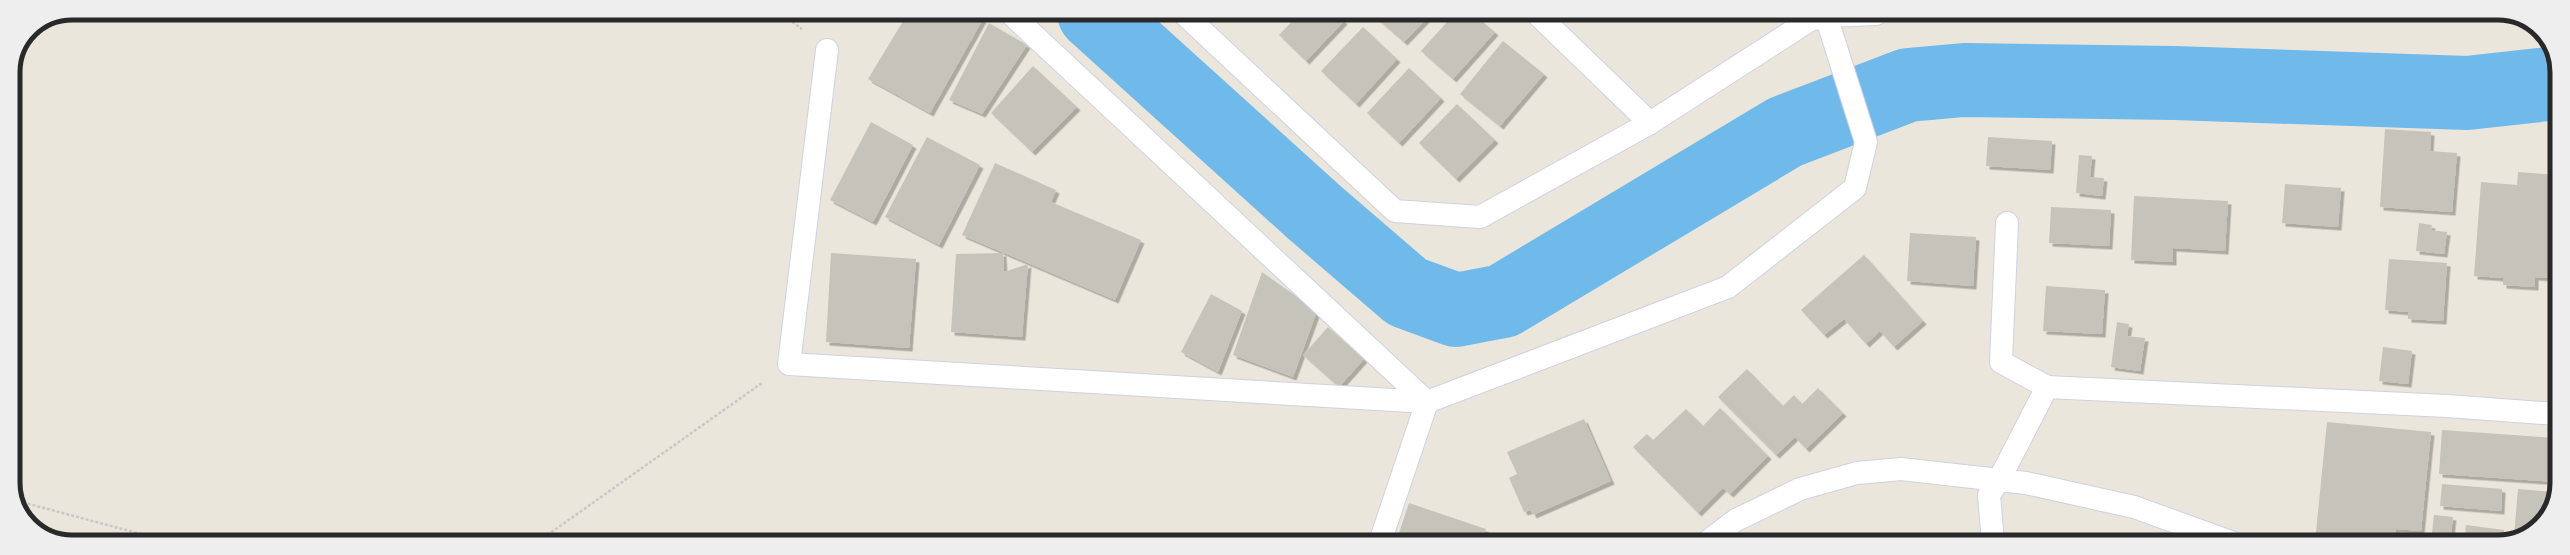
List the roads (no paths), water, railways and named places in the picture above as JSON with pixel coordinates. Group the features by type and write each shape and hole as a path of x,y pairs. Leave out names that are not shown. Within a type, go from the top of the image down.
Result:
{"street":[{"path":"1018,20 1427,402"},
{"path":"1189,20 1395,211 1480,217 1650,123 1810,20"},
{"path":"1543,20 1650,123"},
{"path":"827,50 789,364 1427,402 1728,286 1855,188 1866,142 1816,20"},
{"path":"2007,223 2001,362 2047,387 2550,414"},
{"path":"1992,535 1989,495 1999,480 2047,387"},
{"path":"1382,535 1427,402"},
{"path":"1716,535 1736,520 1800,489 1857,473 1900,469 2026,483 2134,507 2212,535"}],"waterway":[{"path":"1102,20 1314,212 1407,292 1456,310 1503,301 1785,132 1908,85 1964,80 2174,83 2467,93 2550,84"}]}
